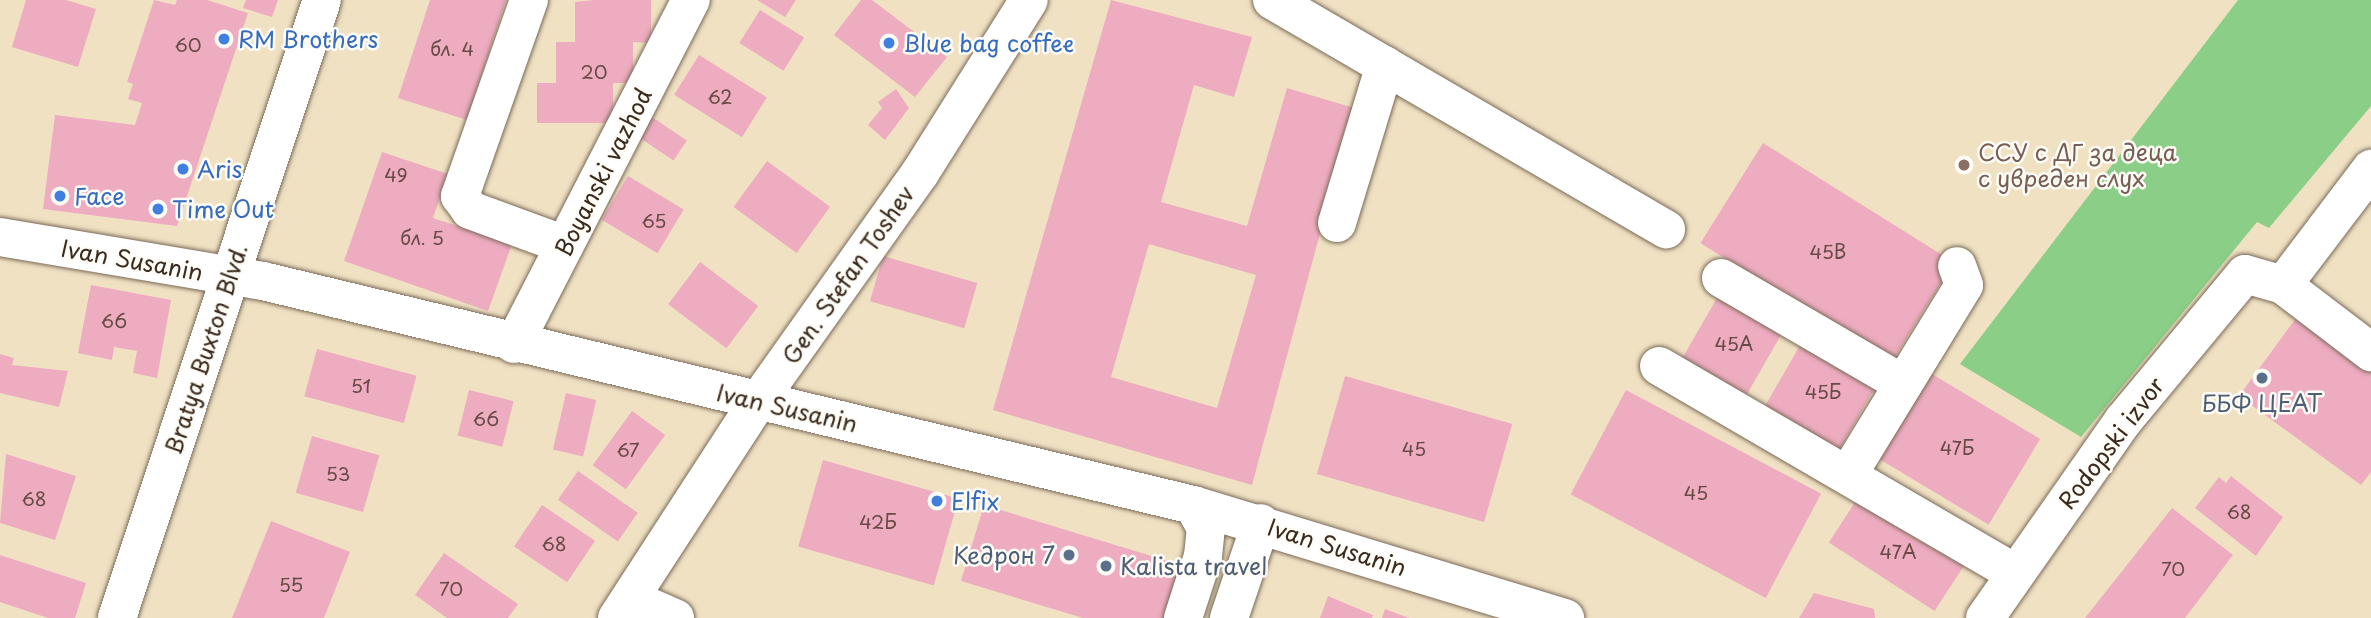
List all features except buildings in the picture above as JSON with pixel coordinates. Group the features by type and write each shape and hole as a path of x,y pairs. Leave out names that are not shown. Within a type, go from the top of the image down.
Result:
{"street":[{"name":"Bratya Buxton Blvd.","path":"117,618 323,0"},
{"path":"529,0 460,196 470,210 565,245"},
{"name":"Boyanski vazhod","path":"514,344 691,0"},
{"name":"Gen. Stefan Toshev","path":"624,608 758,401 920,173 1029,0"},
{"path":"1272,0 1666,229"},
{"path":"1337,223 1385,65"},
{"path":"2371,169 2283,285 2371,352"},
{"name":"Ivan Susanin","path":"0,237 230,276 1193,505 1261,523 1565,618"},
{"path":"1849,473 1964,285 1957,267"},
{"name":"Rodopski izvor","path":"1985,618 2123,421 2245,274 2283,285"},
{"path":"1721,278 1903,384"},
{"path":"1659,366 1849,473 2015,573"},
{"path":"1183,618 1203,556 1206,528 1193,505"},
{"path":"1229,618 1261,523"},
{"path":"624,608 675,618"}],"green space":[{"path":"2238,0 2371,0 2371,106 2269,228 2257,222 2081,437 1960,364"}],"place":[{"name":"RM Brothers","path":"224,39"},
{"name":"Blue bag coffee","path":"889,43"},
{"name":"ССУ с ДГ за деца с увреден слух","path":"1964,165"},
{"name":"Aris","path":"183,169"},
{"name":"Face","path":"60,196"},
{"name":"Time Out","path":"158,209"},
{"name":"ББФ ЦЕАТ","path":"2262,378"},
{"name":"Elfix","path":"937,501"},
{"name":"Кедрон 7","path":"1069,555"},
{"name":"Kalista travel","path":"1106,566"}]}
